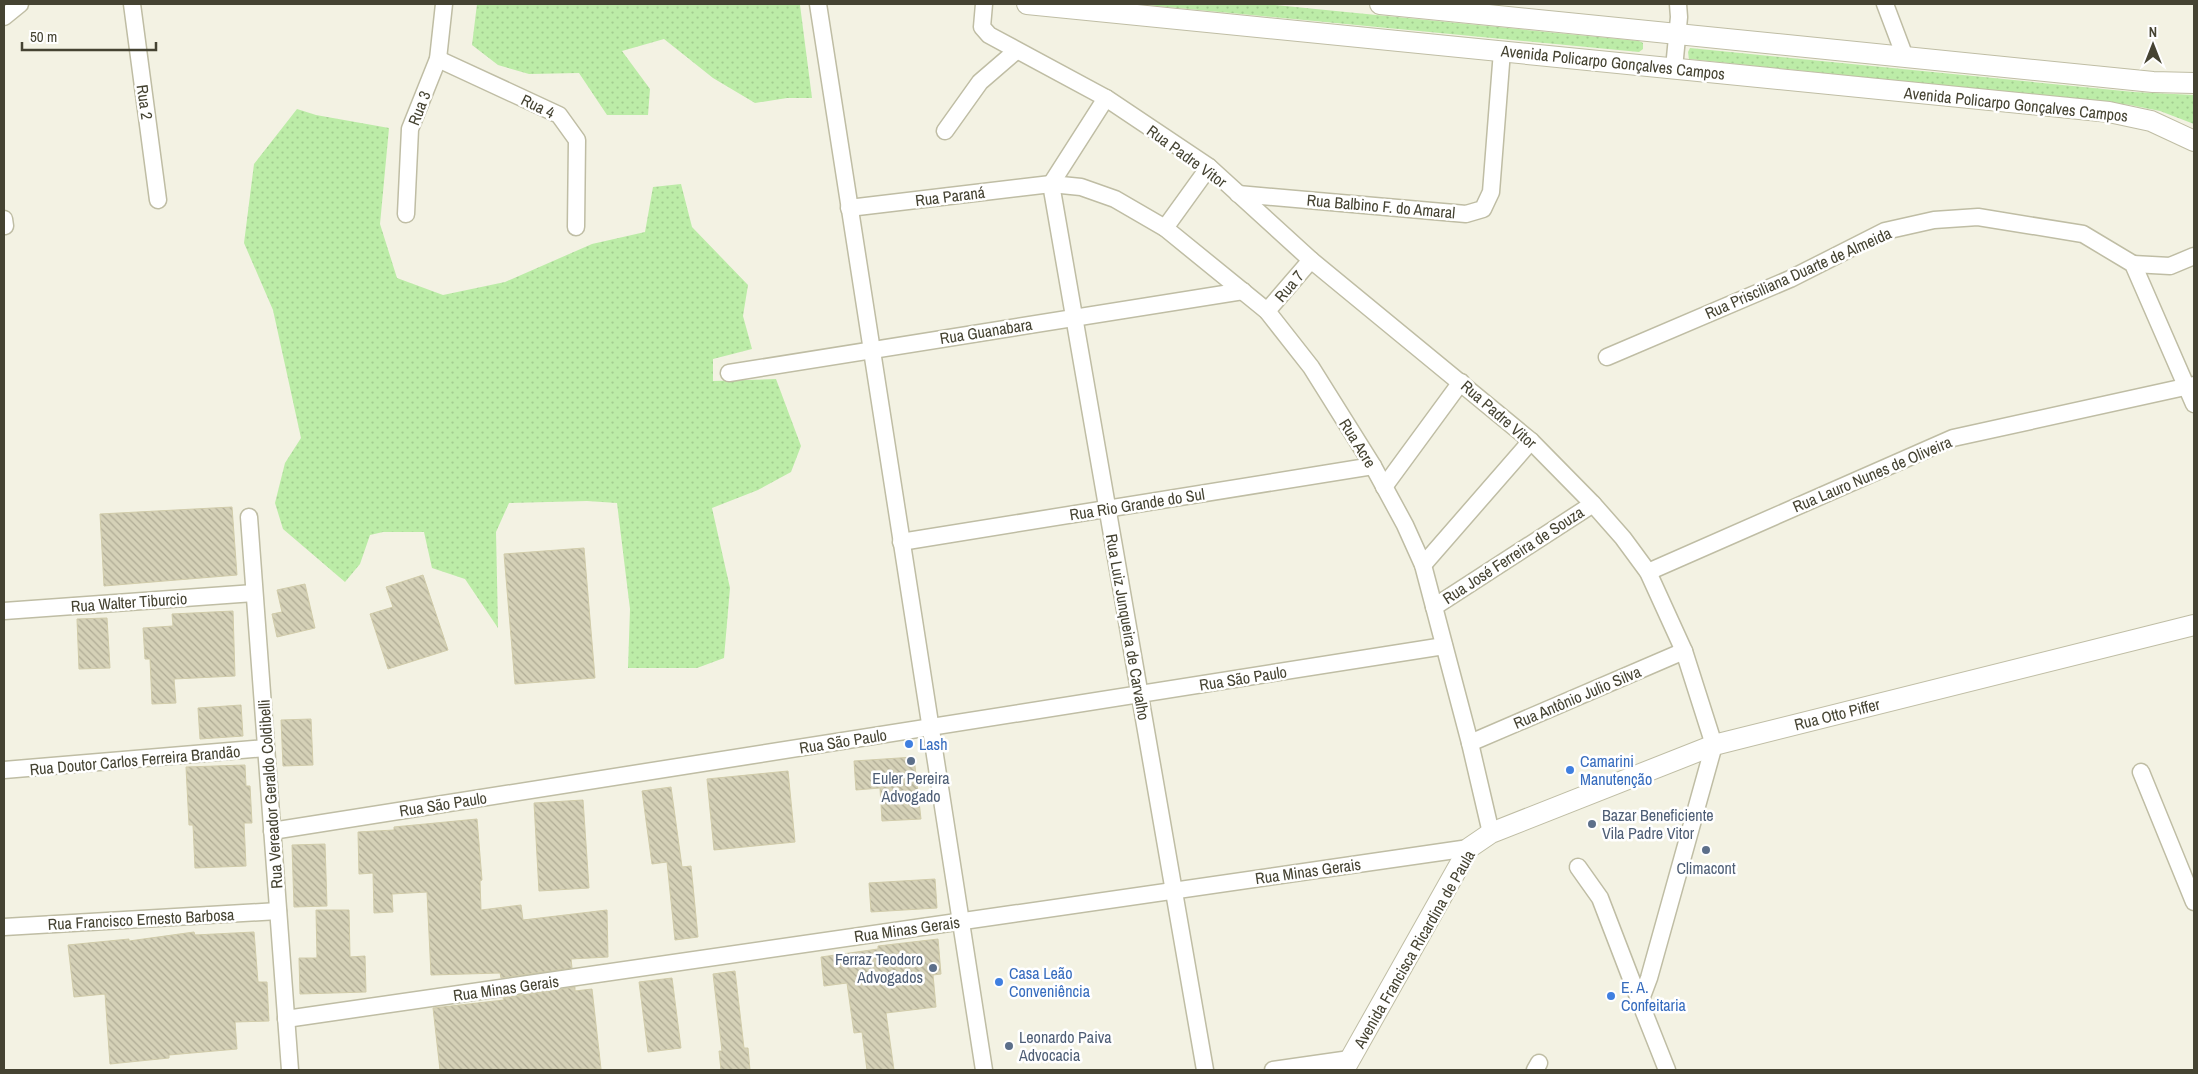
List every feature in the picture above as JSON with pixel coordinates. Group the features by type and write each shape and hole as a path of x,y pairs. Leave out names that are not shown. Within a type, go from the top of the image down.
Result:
{"street":[{"path":"4,16 20,4"},
{"name":"Rua 2","path":"132,4 158,200"},
{"name":"Rua 3","path":"406,214 410,129 438,60 444,4"},
{"path":"818,4 848,208 984,1070"},
{"name":"Rua Padre Vitor","path":"984,4 982,26 989,35 1016,52 1106,98 1209,167 1311,260 1531,441 1593,504 1623,538 1648,572 1684,651 1714,745"},
{"name":"Avenida Policarpo Gonçalves Campos","path":"1027,4 2109,112 2150,121 2194,141"},
{"path":"1380,4 1484,9 1678,34 2153,82 2194,83"},
{"path":"1674,68 1678,34 1678,4"},
{"path":"1886,4 1904,57"},
{"path":"945,131 980,82 1016,52"},
{"name":"Rua Balbino F. do Amaral","path":"1238,194 1466,214 1483,209 1491,192 1502,52"},
{"name":"Rua 4","path":"438,60 559,115 577,140 576,228"},
{"path":"1051,184 1106,98"},
{"path":"1165,228 1209,167"},
{"name":"Rua Paraná","path":"848,208 1051,184"},
{"name":"Rua Acre","path":"1051,184 1081,187 1115,199 1165,228 1267,312 1311,367 1384,487 1405,525 1422,565 1470,743 1490,833"},
{"name":"Rua Luiz Junqueira de Carvalho","path":"1051,184 1205,1070"},
{"name":"Rua Prisciliana Duarte de Almeida","path":"1608,357 1790,279 1885,231 1934,220 1978,217 2083,234 2133,264"},
{"path":"2194,256 2170,266 2133,264 2190,386 2194,404"},
{"name":"Rua 7","path":"1267,312 1311,260"},
{"name":"Rua Guanabara","path":"729,373 1243,291"},
{"path":"1384,487 1461,382"},
{"name":"Rua Lauro Nunes de Oliveira","path":"1648,572 1953,438 2190,386"},
{"path":"1422,565 1531,441"},
{"name":"Rua Rio Grande do Sul","path":"901,542 1372,466"},
{"name":"Rua José Ferreira de Souza","path":"1434,607 1593,504"},
{"name":"Rua Vereador Geraldo Coldibelli","path":"249,518 290,1070"},
{"name":"Rua Walter Tiburcio","path":"4,611 254,593"},
{"name":"Rua Otto Piffer","path":"1490,833 1714,745 2194,625"},
{"name":"Rua São Paulo","path":"272,831 1444,646"},
{"name":"Rua Antônio Julio Silva","path":"1470,743 1684,651"},
{"path":"1640,1002 1650,978 1714,745"},
{"name":"Rua Doutor Carlos Ferreira Brandão","path":"4,770 266,748"},
{"path":"2141,772 2194,902"},
{"name":"Avenida Francisca Ricardina de Paula","path":"1347,1065 1469,848 1490,833"},
{"name":"Rua Minas Gerais","path":"286,1019 1469,848"},
{"path":"1578,868 1600,898 1667,1070"},
{"name":"Rua Francisco Ernesto Barbosa","path":"4,927 278,911"},
{"path":"1273,1070 1347,1065"}],"green space":[{"path":"477,4 800,5 812,98 787,98 755,103 713,78 664,39 622,51 650,89 648,115 607,115 579,73 529,74 498,65 472,45"},
{"path":"1136,4 1264,4 1639,41 1643,43 1643,49 1639,52"},
{"path":"1690,48 2134,92 2194,95 2194,124 2160,111 2130,105 1689,59 1688,52"},
{"path":"297,109 316,115 389,128 380,224 397,278 443,295 505,282 592,244 645,232 653,187 681,184 692,227 748,285 743,316 752,349 713,359 713,381 776,379 801,446 791,472 758,490 712,508 730,588 724,658 697,668 628,668 630,609 617,503 587,501 509,503 496,532 498,628 465,579 432,568 424,532 383,532 370,535 360,564 345,582 283,529 275,503 285,463 301,438 273,310 244,243 254,164"}],"building":[{"path":"232,507 237,575 104,586 100,514"},
{"path":"584,548 595,678 515,684 504,554"},
{"path":"423,575 448,650 388,669 370,614 393,607 386,587"},
{"path":"305,584 315,628 277,637 272,614 282,612 277,590"},
{"path":"233,611 235,676 174,679 176,703 152,704 150,659 145,659 143,628 173,626 172,614"},
{"path":"107,618 110,668 79,669 77,619"},
{"path":"241,705 243,736 200,739 198,708"},
{"path":"311,719 313,765 283,766 281,720"},
{"path":"914,757 921,819 882,821 880,788 856,790 854,761"},
{"path":"245,765 246,786 250,786 252,823 244,823 246,866 195,868 193,825 189,825 186,767"},
{"path":"788,771 795,842 714,850 707,779"},
{"path":"671,787 682,867 691,866 698,937 675,940 667,862 652,864 642,791"},
{"path":"583,800 589,888 539,891 534,803"},
{"path":"477,819 482,880 480,881 481,910 521,905 523,920 607,910 608,957 571,959 572,968 501,978 500,973 431,975 427,892 392,894 393,912 374,913 373,873 359,874 358,832 394,830 394,827"},
{"path":"325,844 327,906 294,907 292,845"},
{"path":"935,879 937,908 871,912 869,883"},
{"path":"316,910 349,910 350,957 365,956 366,992 300,994 299,958 317,958"},
{"path":"194,932 195,935 254,932 258,982 267,982 269,1021 235,1022 237,1049 169,1055 169,1058 110,1064 105,994 74,997 68,945 129,939 129,941"},
{"path":"938,939 941,974 933,975 936,1007 886,1013 894,1070 867,1070 862,1032 854,1033 847,983 824,986 821,957 878,949 878,946"},
{"path":"735,971 744,1048 748,1048 750,1070 721,1070 719,1051 722,1051 713,974"},
{"path":"672,978 681,1048 648,1052 639,982"},
{"path":"575,987 575,991 592,989 601,1069 440,1070 433,1008 504,1000 503,998"}],"place":[{"name":"Lash","path":"909,744"},
{"name":"Euler Pereira Advogado","path":"911,761"},
{"name":"Camarini Manutenção","path":"1570,770"},
{"name":"Bazar Beneficiente Vila Padre Vitor","path":"1592,824"},
{"name":"Climacont","path":"1706,850"},
{"name":"Ferraz Teodoro Advogados","path":"933,968"},
{"name":"Casa Leão Conveniência","path":"999,982"},
{"name":"E. A. Confeitaria","path":"1611,996"},
{"name":"Leonardo Paiva Advocacia","path":"1009,1046"}]}
